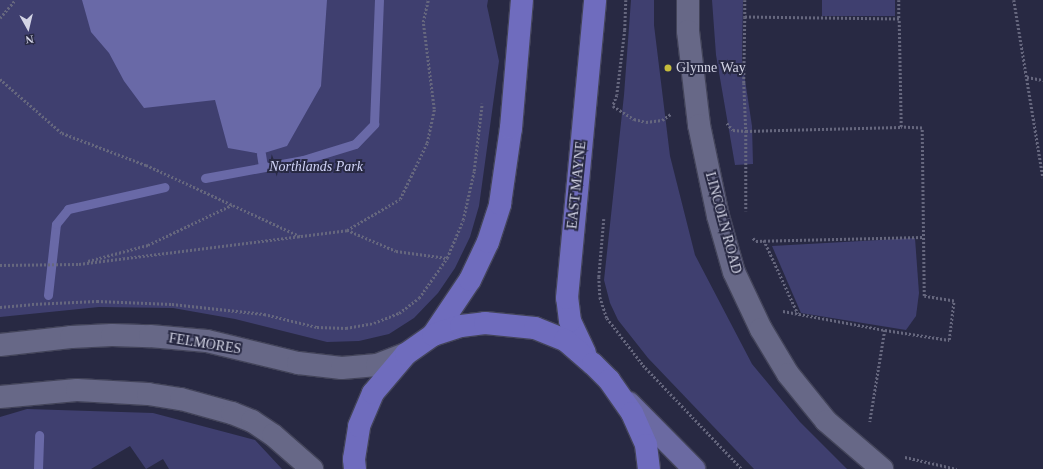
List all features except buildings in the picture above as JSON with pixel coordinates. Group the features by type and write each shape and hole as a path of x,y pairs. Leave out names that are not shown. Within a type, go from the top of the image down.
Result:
{"main road":[{"path":"433,335 470,280 488,242 500,204 512,121 522,0"},
{"name":"EAST MAYNE","path":"593,364 581,347 574,333 570,321 567,298 595,0"},
{"path":"355,469 354,459 359,426 373,393 406,354 433,335 461,326 485,323 535,328 565,340 593,364 609,380 632,413 646,445 649,469"}],"street":[{"name":"LINCOLN ROAD","path":"688,0 688,32 699,125 718,216 734,272 762,329 788,374 826,421 882,469"},
{"name":"FELMORES","path":"0,345 71,337 112,335 150,336 207,341 298,363 342,368 377,365 406,354"},
{"path":"0,397 76,390 148,394 181,399 232,413 252,422 273,435 312,469"},
{"path":"622,397 694,469"}],"path":[{"path":"0,18 15,0"},
{"path":"0,265 30,266 79,264 347,230 400,199 427,143 434,109 423,22 428,0"},
{"path":"612,114 617,95 625,30 626,0"},
{"path":"745,0 744,83 746,131 746,219"},
{"path":"899,0 901,127"},
{"path":"1014,0 1043,178"},
{"path":"745,17 900,19"},
{"path":"1027,77 1043,80"},
{"path":"0,79 62,133 146,165 300,236"},
{"path":"0,307 97,301 172,304 264,314 317,327 346,328 374,323 399,313 419,298 448,258 464,220 474,172 482,103"},
{"path":"613,106 634,119 646,122 662,120 676,110"},
{"path":"746,131 901,127 922,128 924,296 954,301 949,340 776,310"},
{"path":"79,264 148,245 232,205"},
{"path":"604,215 599,277 600,297 607,318 643,365 742,469"},
{"path":"347,230 396,251 448,258"},
{"path":"749,233 756,241 923,237"},
{"path":"764,240 798,314"},
{"path":"869,429 885,330"},
{"path":"903,456 957,469"}],"green space":[{"name":"Northlands Park","path":"0,0 488,0 487,6 499,61 479,206 470,237 455,268 438,293 414,318 389,334 359,341 327,342 235,319 173,308 99,307 0,317"},
{"path":"631,0 654,0 654,25 670,156 695,255 752,364 800,422 847,469 754,469 648,358 618,320 610,303 604,280 624,95"},
{"path":"712,0 743,0 742,60 752,126 753,164 735,165 716,55"},
{"path":"822,0 895,0 895,16 822,16"},
{"path":"915,238 919,293 916,316 906,330 801,313 772,246"},
{"path":"27,409 153,413 255,440 282,469 169,469 163,459 146,469 130,446 91,469 0,469 0,417"}],"water":[{"path":"82,0 327,0 321,86 287,146 261,154 228,148 215,100 144,108 124,81 109,53 91,32"}],"waterway":[{"path":"205,178 303,160 355,144 374,124 379,0"},
{"path":"261,154 263,167"},
{"path":"48,295 56,224 68,209 165,187"},
{"path":"38,469 39,435"}],"place":[{"name":"Glynne Way","path":"668,68"}]}
